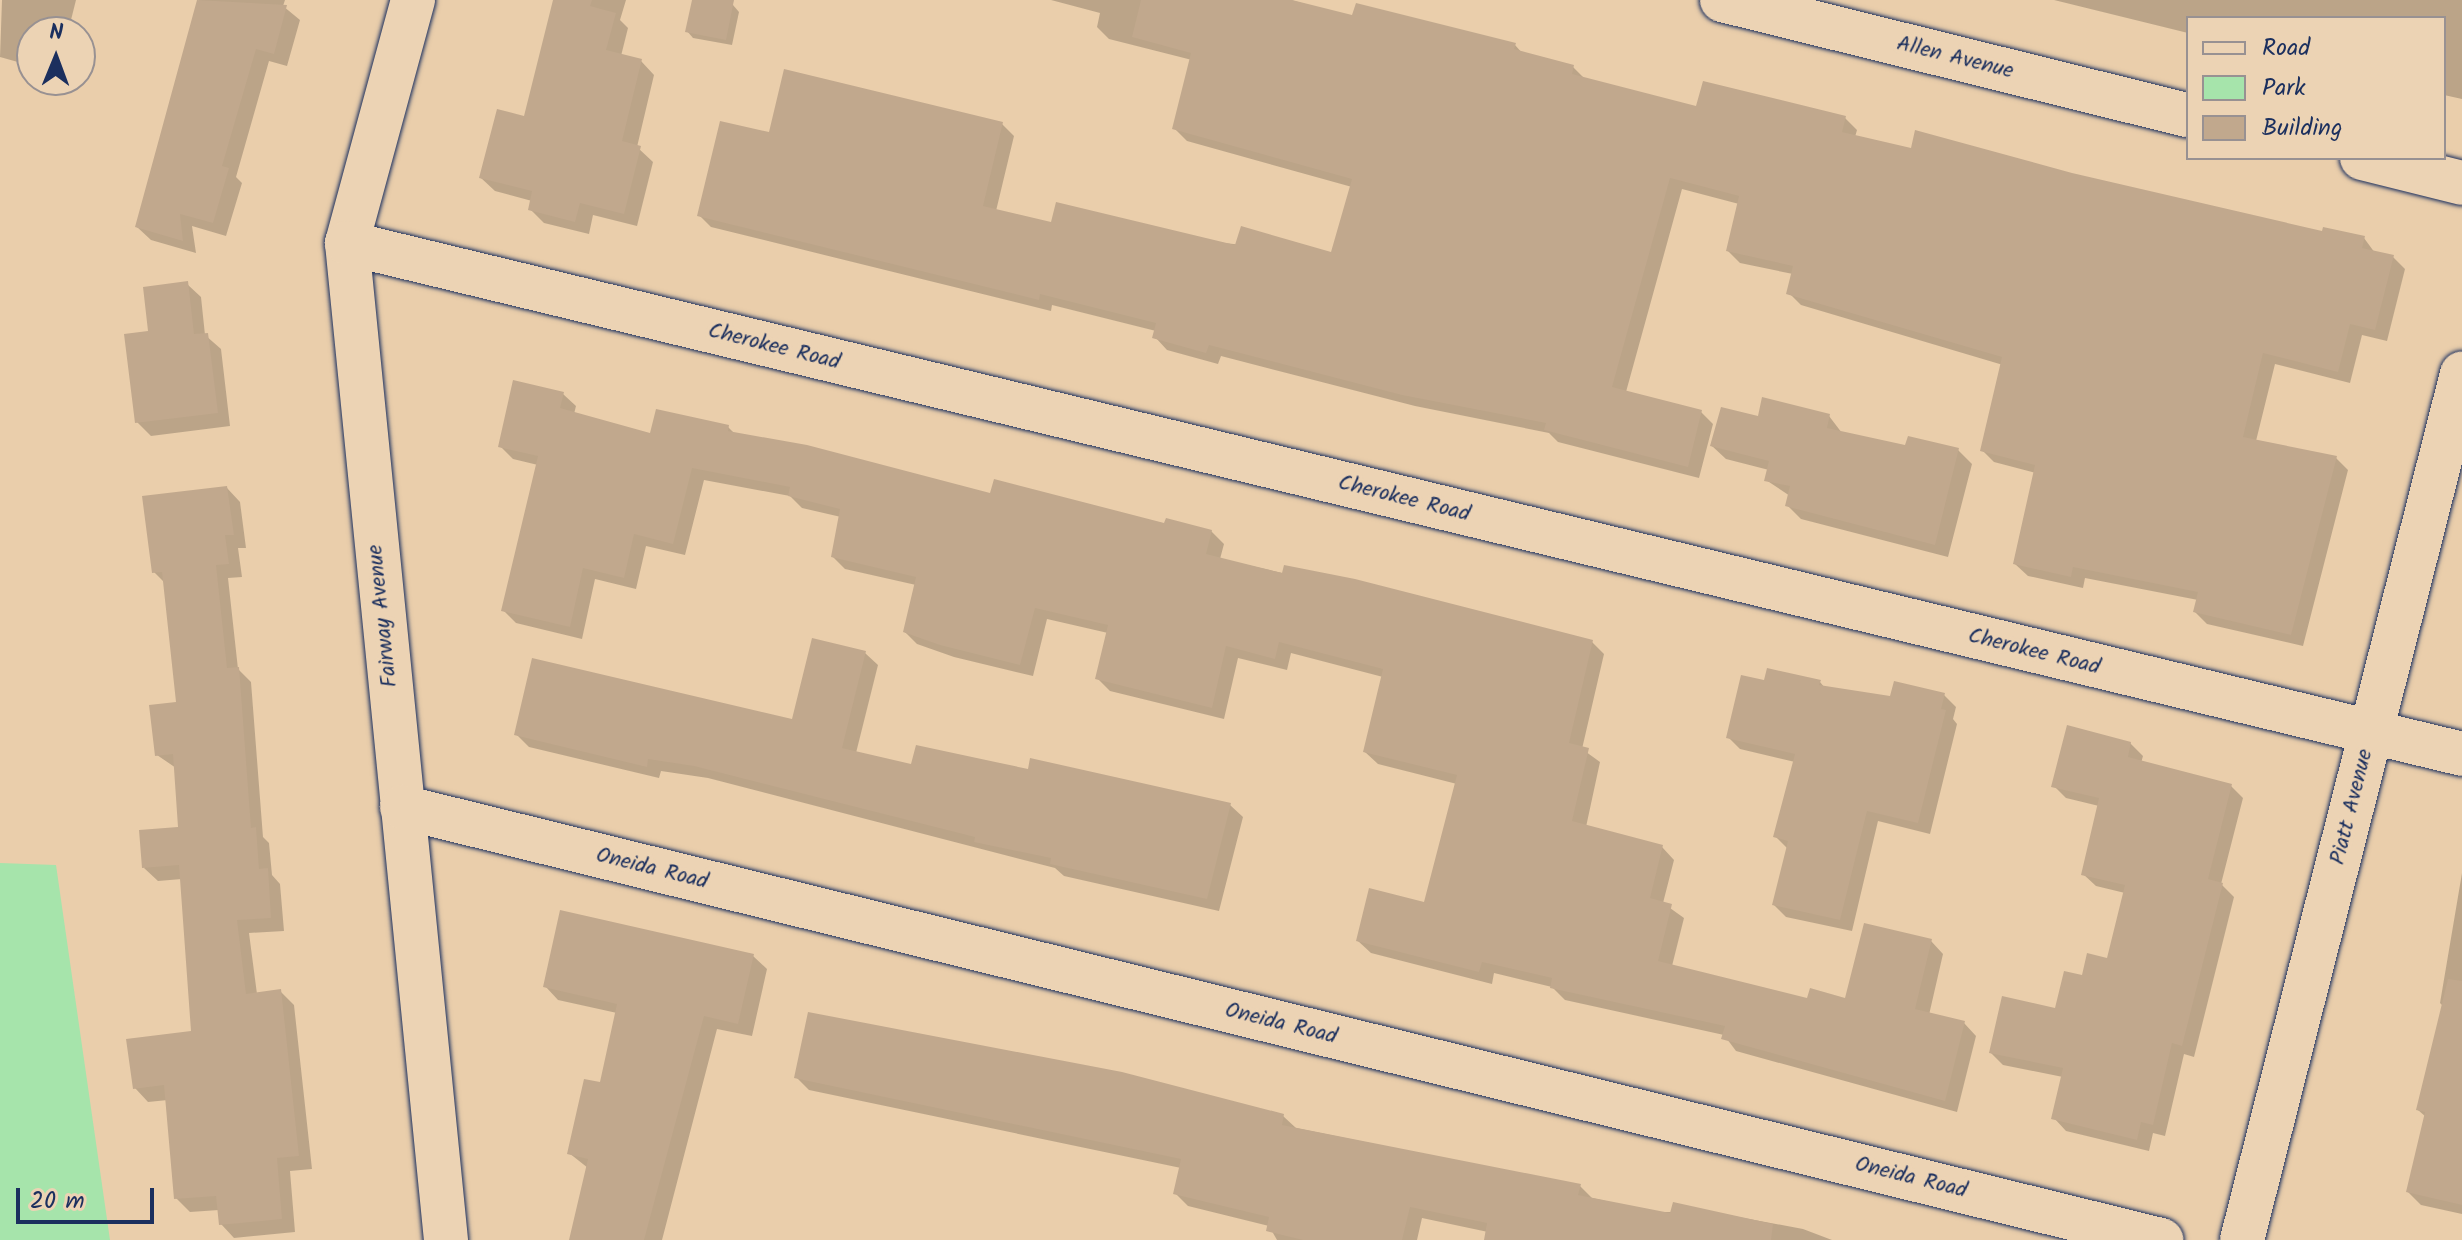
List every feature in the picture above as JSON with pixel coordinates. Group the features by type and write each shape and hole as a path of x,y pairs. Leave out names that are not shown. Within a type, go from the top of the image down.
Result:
{"street":[{"name":"Fairway Avenue","path":"413,0 347,243 446,1240"},
{"name":"Allen Avenue","path":"1722,0 2186,115"},
{"path":"2370,160 2462,183"},
{"name":"Cherokee Road","path":"347,243 2462,754"},
{"name":"Piatt Avenue","path":"2242,1240 2462,374"},
{"name":"Oneida Road","path":"402,807 2161,1240"}],"green space":[{"path":"0,863 56,865 110,1240 0,1240"}],"building":[{"path":"197,0 287,5 274,54 256,49 222,166 229,168 213,223 180,214 183,241 135,227"},
{"path":"553,0 592,0 590,6 616,13 606,50 642,59 622,141 641,146 624,214 580,203 575,222 528,210 532,191 479,178 497,109 524,116"},
{"path":"692,0 734,0 726,40 685,32"},
{"path":"1141,0 1292,0 1352,15 1356,3 1516,43 1514,49 1574,65 1572,74 1696,106 1703,81 1846,116 1842,132 1911,148 1915,130 2072,173 2322,231 2323,227 2365,236 2362,248 2394,255 2375,330 2350,324 2338,372 2263,353 2243,437 2337,456 2291,635 2193,612 2198,592 2073,567 2071,577 2013,564 2035,465 1980,451 2002,357 1786,294 1793,266 1726,251 1739,196 1670,178 1612,387 1702,410 1688,467 1544,430 1546,423 1402,395 1209,345 1206,353 1152,338 1156,323 1040,294 1039,300 697,216 720,121 769,132 784,69 1003,122 983,206 1051,222 1056,202 1235,245 1241,226 1331,252 1352,179 1172,129 1191,53 1132,37"},
{"path":"188,281 194,334 208,333 218,413 135,423 124,334 148,331 143,287"},
{"path":"513,380 564,392 560,408 650,433 656,409 729,425 728,431 807,445 990,493 994,479 1164,523 1166,518 1212,530 1206,554 1282,573 1284,565 1355,579 1593,640 1569,743 1589,748 1572,821 1663,845 1650,898 1672,904 1658,961 1807,998 1810,988 1845,998 1864,923 1932,939 1915,1009 1965,1021 1945,1101 1721,1039 1725,1026 1550,988 1552,978 1482,962 1479,972 1356,941 1369,888 1424,902 1457,775 1363,752 1383,669 1279,642 1275,659 1226,646 1212,708 1095,679 1108,625 1035,608 1020,665 940,645 903,632 916,577 831,557 840,509 788,496 790,487 692,468 673,544 634,534 624,578 583,568 570,627 501,611 538,456 498,447"},
{"path":"1762,397 1830,414 1827,428 1905,445 1908,436 1959,448 1935,545 1785,506 1790,486 1764,481 1769,461 1710,446 1721,407 1758,416"},
{"path":"227,486 234,535 225,535 229,564 216,565 227,668 239,667 251,828 256,827 259,869 268,868 271,918 237,920 246,994 281,989 299,1156 277,1158 282,1219 219,1225 216,1196 174,1199 164,1085 133,1089 126,1039 191,1031 179,865 142,868 139,830 178,827 173,754 155,756 149,705 176,702 162,572 152,573 142,496"},
{"path":"812,638 866,651 842,748 911,764 916,745 1028,769 1030,758 1231,803 1207,899 1050,864 1051,858 974,842 975,837 694,766 648,759 647,767 514,735 532,658 792,719"},
{"path":"1767,668 1821,680 1819,685 1890,696 1894,681 1945,693 1941,709 1946,710 1918,823 1867,811 1840,920 1772,905 1788,841 1773,837 1795,754 1726,738 1741,675 1764,680"},
{"path":"2067,725 2131,742 2128,757 2232,784 2208,879 2223,883 2182,1046 2172,1043 2153,1125 2141,1122 2137,1140 2051,1119 2063,1068 1989,1053 2002,996 2055,1008 2064,971 2082,975 2087,953 2107,958 2125,885 2081,875 2099,798 2051,787"},
{"path":"560,910 754,954 738,1024 704,1016 644,1240 569,1240 588,1159 567,1154 584,1079 600,1082 617,1004 543,987"},
{"path":"2448,979 2462,981 2462,1205 2406,1192 2425,1112 2416,1110"},
{"path":"808,1012 1122,1072 1284,1114 1282,1125 1581,1184 1578,1195 1670,1213 1673,1202 1773,1224 1771,1240 1484,1240 1487,1223 1410,1207 1402,1240 1303,1240 1266,1231 1269,1217 1173,1194 1181,1159 794,1078"}]}
